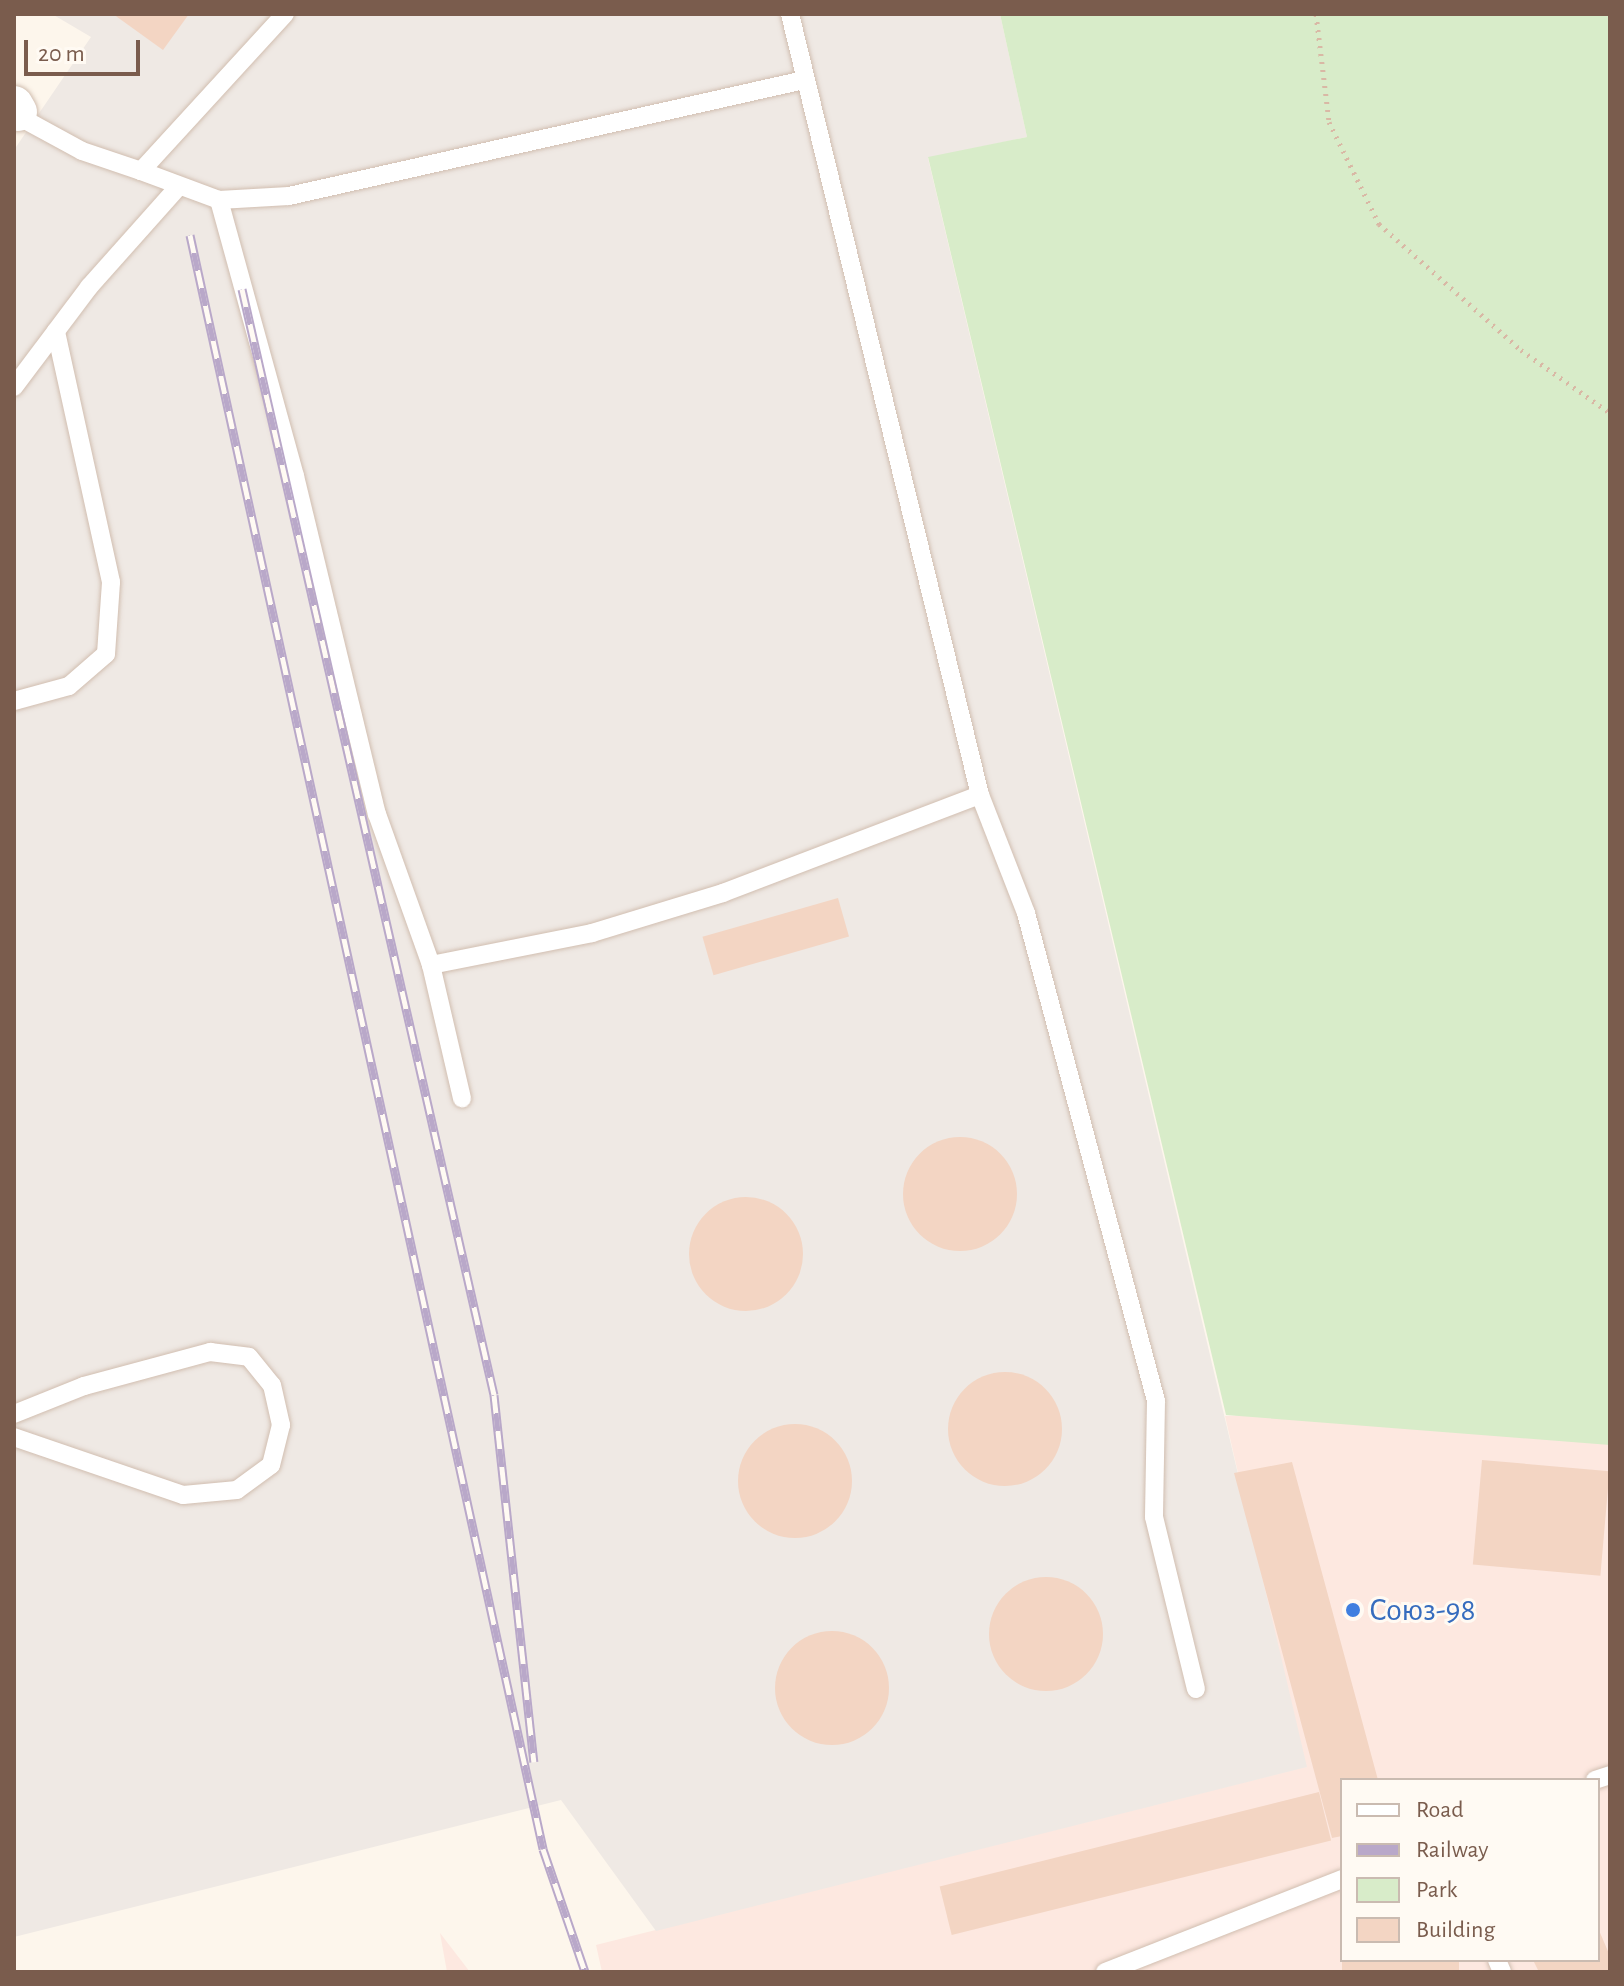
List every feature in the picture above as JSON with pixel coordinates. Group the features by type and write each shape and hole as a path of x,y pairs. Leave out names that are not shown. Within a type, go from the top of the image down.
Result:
{"lane":[{"path":"141,171 285,14"},
{"path":"790,14 980,795 1026,913 1156,1401 1154,1517 1196,1689"},
{"path":"15,111 82,151 219,200 289,196 804,80"},
{"path":"14,387 56,331 179,186"},
{"path":"219,200 295,476 377,814 431,965 462,1098"},
{"path":"14,701 69,686 106,654 111,582 56,331"},
{"path":"431,965 592,933 723,893 980,795"},
{"path":"14,1414 84,1386 210,1352 249,1357 272,1385 281,1425 271,1465 237,1490 183,1495 14,1437"},
{"path":"1105,1972 1340,1880"}],"path":[{"path":"1316,14 1329,122 1379,224 1521,350 1610,413"}],"shaded area":[{"path":"52,14 1000,14 1027,137 928,158 1307,1767 656,1931 561,1800 14,1937 14,150 91,37"},
{"name":"Союз-98","path":"1345,1412 1610,1439 1610,1972 602,1972 596,1945 1305,1767 1225,1416"},
{"path":"440,1933 470,1972 447,1972"}],"green space":[{"path":"1000,14 1610,14 1610,1445 1226,1415 928,157 1027,137"}],"building":[{"path":"113,14 189,14 163,50"},
{"path":"838,898 849,936 713,975 702,937"},
{"path":"960,1137 982,1142 1000,1154 1012,1172 1017,1194 1012,1216 1000,1234 982,1246 960,1251 938,1246 920,1234 908,1216 903,1194 908,1172 920,1154 938,1142"},
{"path":"746,1197 768,1202 786,1214 798,1232 803,1254 798,1276 786,1294 768,1306 746,1311 724,1306 706,1294 694,1276 689,1254 694,1232 706,1214 724,1202"},
{"path":"1005,1372 1027,1377 1045,1389 1057,1407 1062,1429 1057,1451 1045,1469 1027,1481 1005,1486 983,1481 965,1469 953,1451 948,1429 953,1407 965,1389 983,1377"},
{"path":"795,1424 817,1429 835,1441 847,1459 852,1481 847,1503 835,1521 817,1533 795,1538 773,1533 755,1521 743,1503 738,1481 743,1459 755,1441 773,1429"},
{"path":"1482,1460 1610,1471 1600,1576 1473,1565"},
{"path":"1292,1462 1377,1778 1340,1778 1340,1836 1332,1838 1234,1473"},
{"path":"1046,1577 1068,1582 1086,1594 1098,1612 1103,1634 1098,1656 1086,1674 1068,1686 1046,1691 1024,1686 1006,1674 994,1656 989,1634 994,1612 1006,1594 1024,1582"},
{"path":"832,1631 854,1636 872,1648 884,1666 889,1688 884,1710 872,1728 854,1740 832,1745 810,1740 792,1728 780,1710 775,1688 780,1666 792,1648 810,1636"},
{"path":"1319,1792 1331,1841 952,1935 940,1887"},
{"path":"1600,1933 1610,1956 1610,1972 1539,1972 1534,1962 1600,1962"},
{"path":"1342,1962 1459,1962 1459,1972 1342,1972"}],"railway":[{"path":"190,235 543,1849 585,1972"},
{"path":"242,289 494,1395 534,1762"}],"place":[{"name":"Союз-98","path":"1353,1610"}]}
